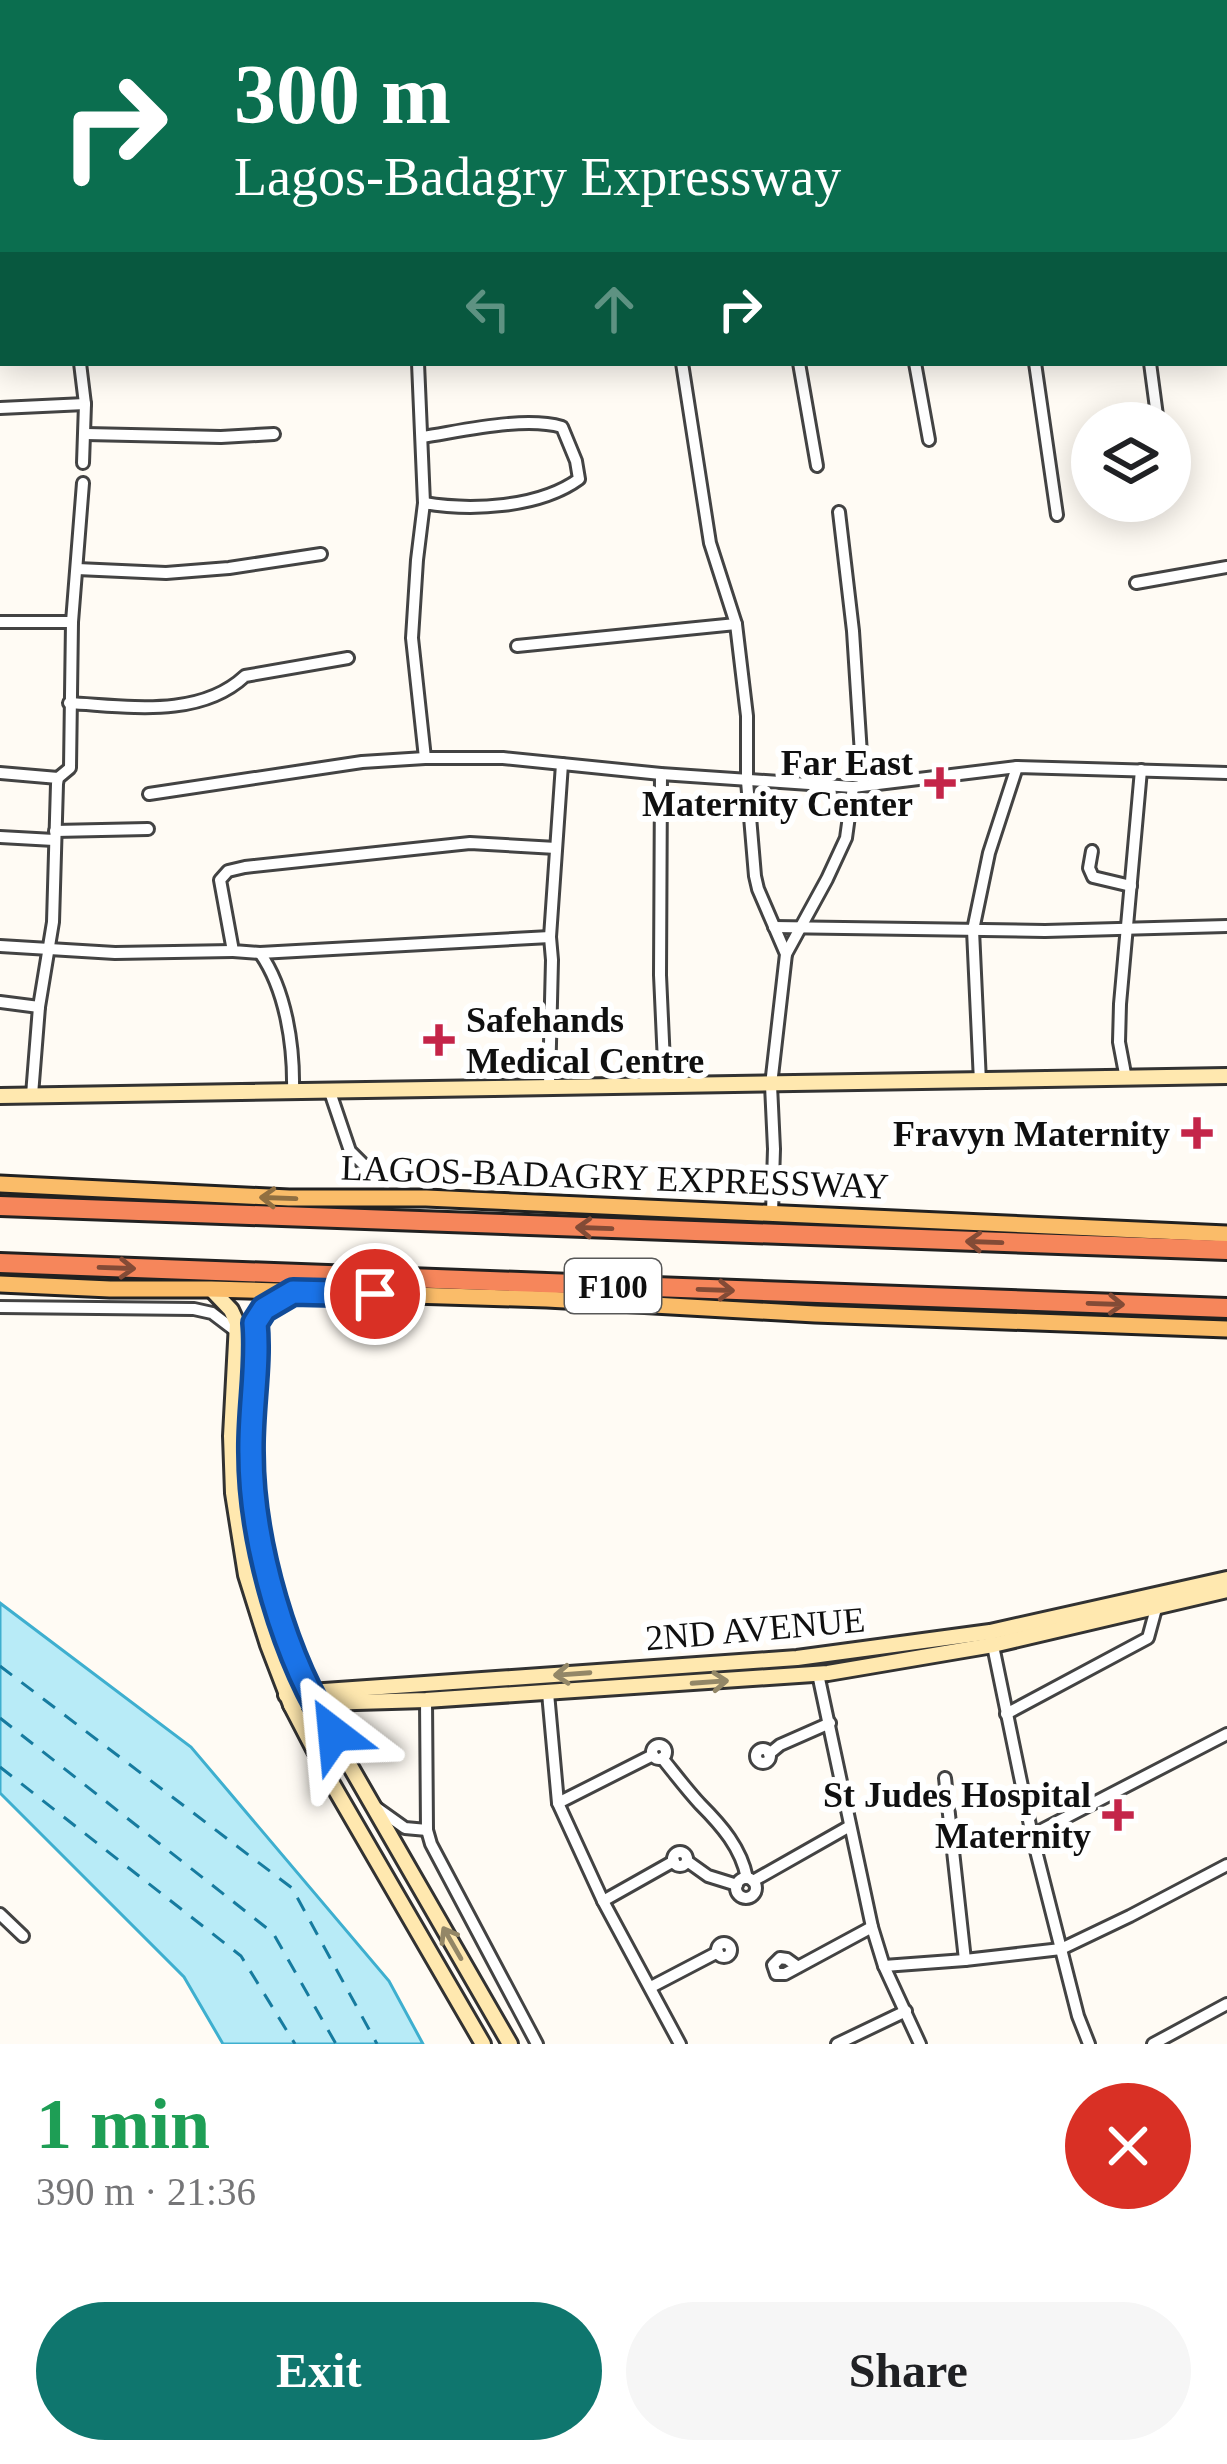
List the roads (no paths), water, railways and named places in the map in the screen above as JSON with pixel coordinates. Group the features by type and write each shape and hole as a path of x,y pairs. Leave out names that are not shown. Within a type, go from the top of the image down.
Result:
{"highway":[{"name":"LAGOS-BADAGRY EXPRESSWAY","path":"0,1206 1227,1250"},
{"name":"F100","path":"0,1263 1227,1308"}],"main road":[{"path":"0,1096 1227,1076"},
{"name":"LAGOS-BADAGRY EXPRESSWAY","path":"0,1184 1227,1234"},
{"path":"0,1284 547,1299 1227,1329"},
{"path":"211,1289 231,1310 237,1332 231,1466 239,1540 288,1700 483,2044"},
{"path":"293,1292 264,1309 255,1323 250,1457 264,1560 278,1610 309,1692 510,2044"},
{"name":"2ND AVENUE","path":"288,1700 299,1692 745,1663 991,1639 1227,1579"},
{"name":"2ND AVENUE","path":"309,1692 322,1703 426,1700 818,1674 1227,1590"},
{"path":"334,1734 329,1722 341,1703"}],"street":[{"path":"80,366 86,434 83,463"},
{"path":"418,366 424,503 412,638 425,758"},
{"path":"682,366 710,543 736,624 747,716 755,876 786,954"},
{"path":"800,366 817,466"},
{"path":"916,366 929,440"},
{"path":"1035,366 1057,515"},
{"path":"1150,366 1155,402"},
{"path":"0,407 85,404"},
{"path":"422,436 534,422 554,424 562,427 579,479 517,503 475,507 424,503"},
{"path":"86,434 274,434"},
{"path":"0,773 58,778 70,768 72,622 83,483"},
{"path":"772,1213 771,1084 786,954 846,838 858,786 854,632 839,512"},
{"path":"77,568 166,573 321,554"},
{"path":"1136,583 1227,568"},
{"path":"0,622 72,622"},
{"path":"517,646 736,624"},
{"path":"69,703 181,706 234,686 245,676 348,658"},
{"path":"149,794 362,762 425,758 503,758 747,781 858,786 1017,767 1227,773"},
{"path":"549,1085 550,937 562,764"},
{"path":"980,1082 973,930 989,853 1017,767"},
{"path":"1126,1078 1119,1042 1141,770"},
{"path":"661,774 664,1085"},
{"path":"32,1095 52,922 58,778"},
{"path":"0,837 148,829"},
{"path":"233,951 220,880 228,871 470,843 556,848"},
{"path":"1092,851 1089,868 1093,877 1131,886"},
{"path":"774,927 1227,926"},
{"path":"0,946 115,953 260,953 550,937"},
{"path":"260,953 284,1011 293,1055 293,1091"},
{"path":"0,1002 39,1007"},
{"path":"330,1092 350,1151 363,1164 403,1177"},
{"path":"0,1307 194,1309 212,1313 237,1332"},
{"path":"1006,1714 1148,1638 1157,1605"},
{"path":"991,1639 1032,1835 1089,2044"},
{"path":"818,1674 872,1927 884,1966 920,2044"},
{"path":"548,1693 558,1804 603,1901 680,2044"},
{"path":"426,1700 431,1844 537,2044"},
{"path":"769,1754 830,1723"},
{"path":"1032,1835 1227,1734"},
{"path":"558,1804 658,1756 715,1816 743,1859 746,1881"},
{"path":"945,1778 965,1960"},
{"path":"373,1806 405,1828 427,1830"},
{"path":"603,1901 680,1862 708,1876 746,1881 850,1826"},
{"path":"884,1966 1061,1948 1227,1865"},
{"path":"0,1914 23,1936"},
{"path":"798,1967 872,1927"},
{"path":"651,1987 718,1952"},
{"path":"1153,2044 1227,2004"},
{"path":"837,2044 905,2011"}],"water":[{"path":"0,1603 191,1747 389,1981 423,2044 223,2044 184,1977 0,1793"}],"place":[{"name":"Far East Maternity Center","path":"940,783"},
{"name":"Safehands Medical Centre","path":"439,1040"},
{"name":"Fravyn Maternity","path":"1197,1133"},
{"name":"St Judes Hospital Maternity","path":"1118,1815"}]}
